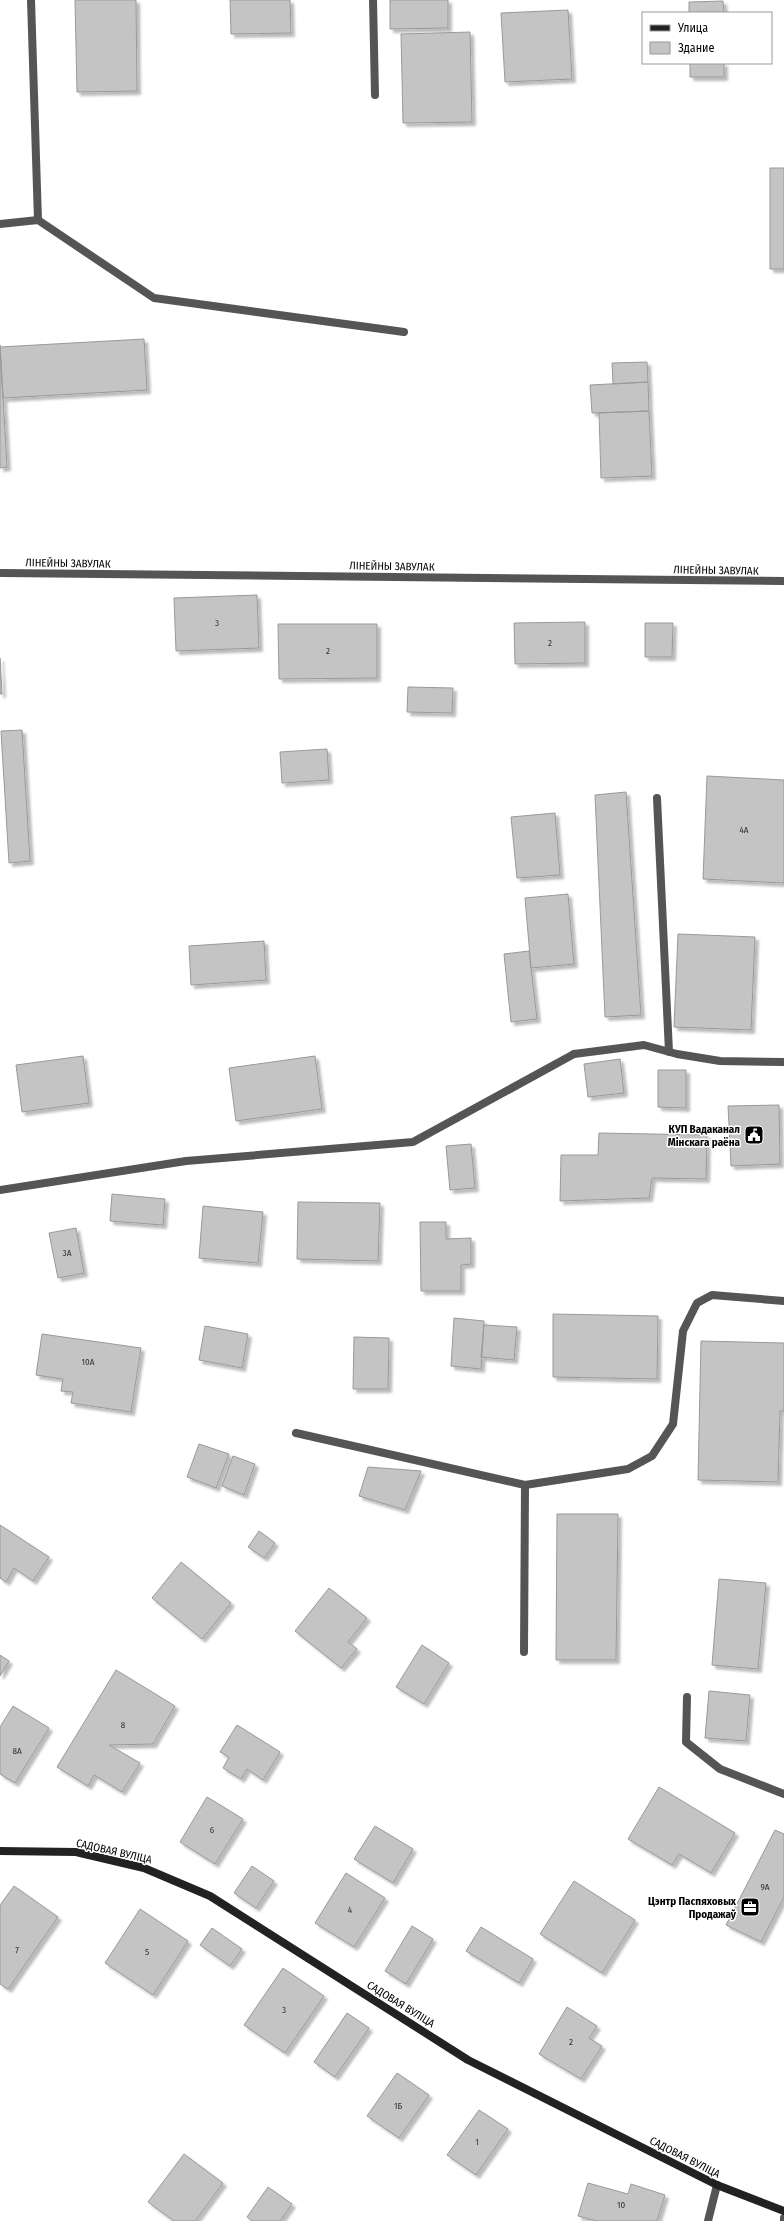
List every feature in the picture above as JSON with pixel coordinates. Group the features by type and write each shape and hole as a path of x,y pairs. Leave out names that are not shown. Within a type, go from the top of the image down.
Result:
{"street":[{"path":"30,0 38,220"},
{"path":"373,0 375,95"},
{"path":"0,224 38,220 154,298 404,332"},
{"name":"ЛІНЕЙНЫ ЗАВУЛАК","path":"0,573 784,581"},
{"path":"657,798 669,1052"},
{"path":"0,1190 186,1161 413,1142 574,1054 644,1045 669,1052 720,1061 784,1062"},
{"path":"296,1433 525,1485 628,1469 652,1456 673,1424 683,1331 697,1304 712,1295 784,1301"},
{"path":"524,1652 525,1485"},
{"path":"686,1698 686,1742 720,1769 784,1794"},
{"name":"САДОВАЯ ВУЛІЦА","path":"0,1851 76,1852 144,1868 210,1896 468,2060 716,2185 784,2211"},
{"path":"708,2221 716,2185"}],"building":[{"path":"75,0 136,0 137,91 77,92"},
{"path":"230,0 290,0 291,33 231,34"},
{"path":"390,0 448,0 448,28 390,29"},
{"path":"723,1 724,12 689,12 689,2"},
{"path":"568,10 572,79 505,82 501,13"},
{"path":"470,32 472,122 403,123 401,34"},
{"path":"690,64 724,64 724,77 690,77"},
{"path":"770,168 784,168 784,269 770,269"},
{"path":"144,339 147,390 3,398 0,347"},
{"path":"0,345 7,467 0,468"},
{"path":"647,362 648,382 613,384 612,363"},
{"path":"648,382 649,411 592,413 590,385"},
{"path":"649,411 652,476 601,478 599,413"},
{"path":"257,595 259,648 176,651 174,598"},
{"path":"585,622 585,663 515,664 514,623"},
{"path":"645,623 673,623 672,657 645,657"},
{"path":"278,624 377,624 377,678 279,679"},
{"path":"0,658 2,694 0,694"},
{"path":"408,687 453,688 452,713 407,712"},
{"path":"22,730 30,861 9,863 1,731"},
{"path":"327,749 329,780 282,783 280,752"},
{"path":"707,776 784,780 784,883 703,879"},
{"path":"626,792 641,1015 605,1017 595,795"},
{"path":"555,813 560,875 517,878 511,817"},
{"path":"568,894 574,964 531,968 525,898"},
{"path":"678,934 755,937 751,1030 674,1027"},
{"path":"264,941 266,980 191,985 189,946"},
{"path":"529,951 537,1019 511,1022 504,954"},
{"path":"83,1056 89,1103 22,1112 16,1065"},
{"path":"315,1056 322,1109 236,1121 229,1068"},
{"path":"620,1059 624,1093 588,1097 584,1064"},
{"path":"658,1070 686,1070 686,1108 658,1107"},
{"name":"КУП Вадаканал Мінскага раёна","path":"779,1105 780,1164 731,1166 728,1106"},
{"path":"599,1133 707,1135 706,1179 652,1178 649,1198 560,1201 561,1155 598,1155"},
{"path":"471,1144 475,1188 450,1190 446,1146"},
{"path":"112,1194 165,1199 163,1225 110,1221"},
{"path":"298,1202 380,1203 378,1261 297,1259"},
{"path":"203,1206 263,1212 258,1263 199,1258"},
{"path":"420,1222 446,1222 446,1239 471,1238 471,1264 461,1265 461,1291 421,1291"},
{"path":"76,1228 84,1273 58,1278 49,1233"},
{"path":"553,1314 658,1316 657,1379 553,1377"},
{"path":"454,1318 484,1321 481,1369 451,1366"},
{"path":"484,1325 517,1327 514,1360 481,1357"},
{"path":"205,1326 248,1334 242,1368 199,1360"},
{"path":"42,1334 141,1348 131,1412 71,1403 73,1392 61,1391 63,1379 36,1375"},
{"path":"354,1337 389,1338 388,1389 353,1389"},
{"path":"701,1341 784,1343 784,1411 780,1411 778,1482 698,1480"},
{"path":"199,1444 229,1454 216,1488 187,1477"},
{"path":"233,1456 255,1464 244,1495 222,1486"},
{"path":"368,1467 421,1471 405,1510 359,1496"},
{"path":"557,1514 618,1514 616,1660 556,1660"},
{"path":"0,1525 49,1557 33,1581 14,1568 6,1582 0,1578"},
{"path":"259,1531 275,1543 264,1558 248,1547"},
{"path":"181,1562 231,1603 202,1639 152,1598"},
{"path":"719,1579 766,1583 758,1669 712,1665"},
{"path":"329,1588 367,1618 348,1642 357,1649 341,1668 295,1631"},
{"path":"422,1645 449,1663 424,1704 396,1687"},
{"path":"0,1655 9,1661 0,1676"},
{"path":"116,1670 175,1706 153,1744 109,1745 140,1763 122,1792 94,1775 88,1786 57,1767"},
{"path":"709,1691 750,1695 746,1741 705,1738"},
{"path":"13,1706 49,1728 15,1783 0,1774 0,1727"},
{"path":"237,1725 280,1752 263,1780 247,1769 241,1779 223,1768 229,1757 220,1752"},
{"path":"659,1787 735,1833 711,1873 679,1854 672,1865 628,1839"},
{"path":"207,1797 243,1819 215,1864 180,1842"},
{"path":"375,1826 413,1849 393,1883 354,1859"},
{"path":"775,1830 784,1834 784,1897 761,1942 726,1925"},
{"path":"252,1866 274,1881 256,1908 234,1893"},
{"path":"346,1873 385,1898 354,1947 315,1923"},
{"path":"574,1881 635,1920 602,1973 540,1934"},
{"path":"14,1886 58,1917 8,1989 0,1984 0,1905"},
{"path":"140,1909 188,1941 153,1995 105,1963"},
{"path":"412,1926 433,1939 406,1984 385,1971"},
{"path":"481,1927 533,1959 519,1983 466,1951"},
{"path":"212,1928 242,1949 230,1966 200,1945"},
{"path":"283,1968 324,1996 285,2053 244,2025"},
{"path":"567,2007 597,2026 589,2038 602,2046 581,2079 539,2054"},
{"path":"347,2013 369,2028 335,2077 314,2062"},
{"path":"397,2073 429,2095 399,2138 367,2116"},
{"path":"479,2110 508,2129 476,2175 447,2155"},
{"path":"184,2154 223,2183 195,2221 174,2221 148,2202"},
{"path":"588,2183 628,2194 631,2184 665,2195 657,2221 597,2221 578,2216"},
{"path":"268,2187 292,2204 280,2221 252,2221 247,2217"}],"place":[{"name":"КУП Вадаканал Мінскага раёна","path":"754,1135"},
{"name":"Цэнтр Паспяховых Продажаў","path":"750,1907"}]}
